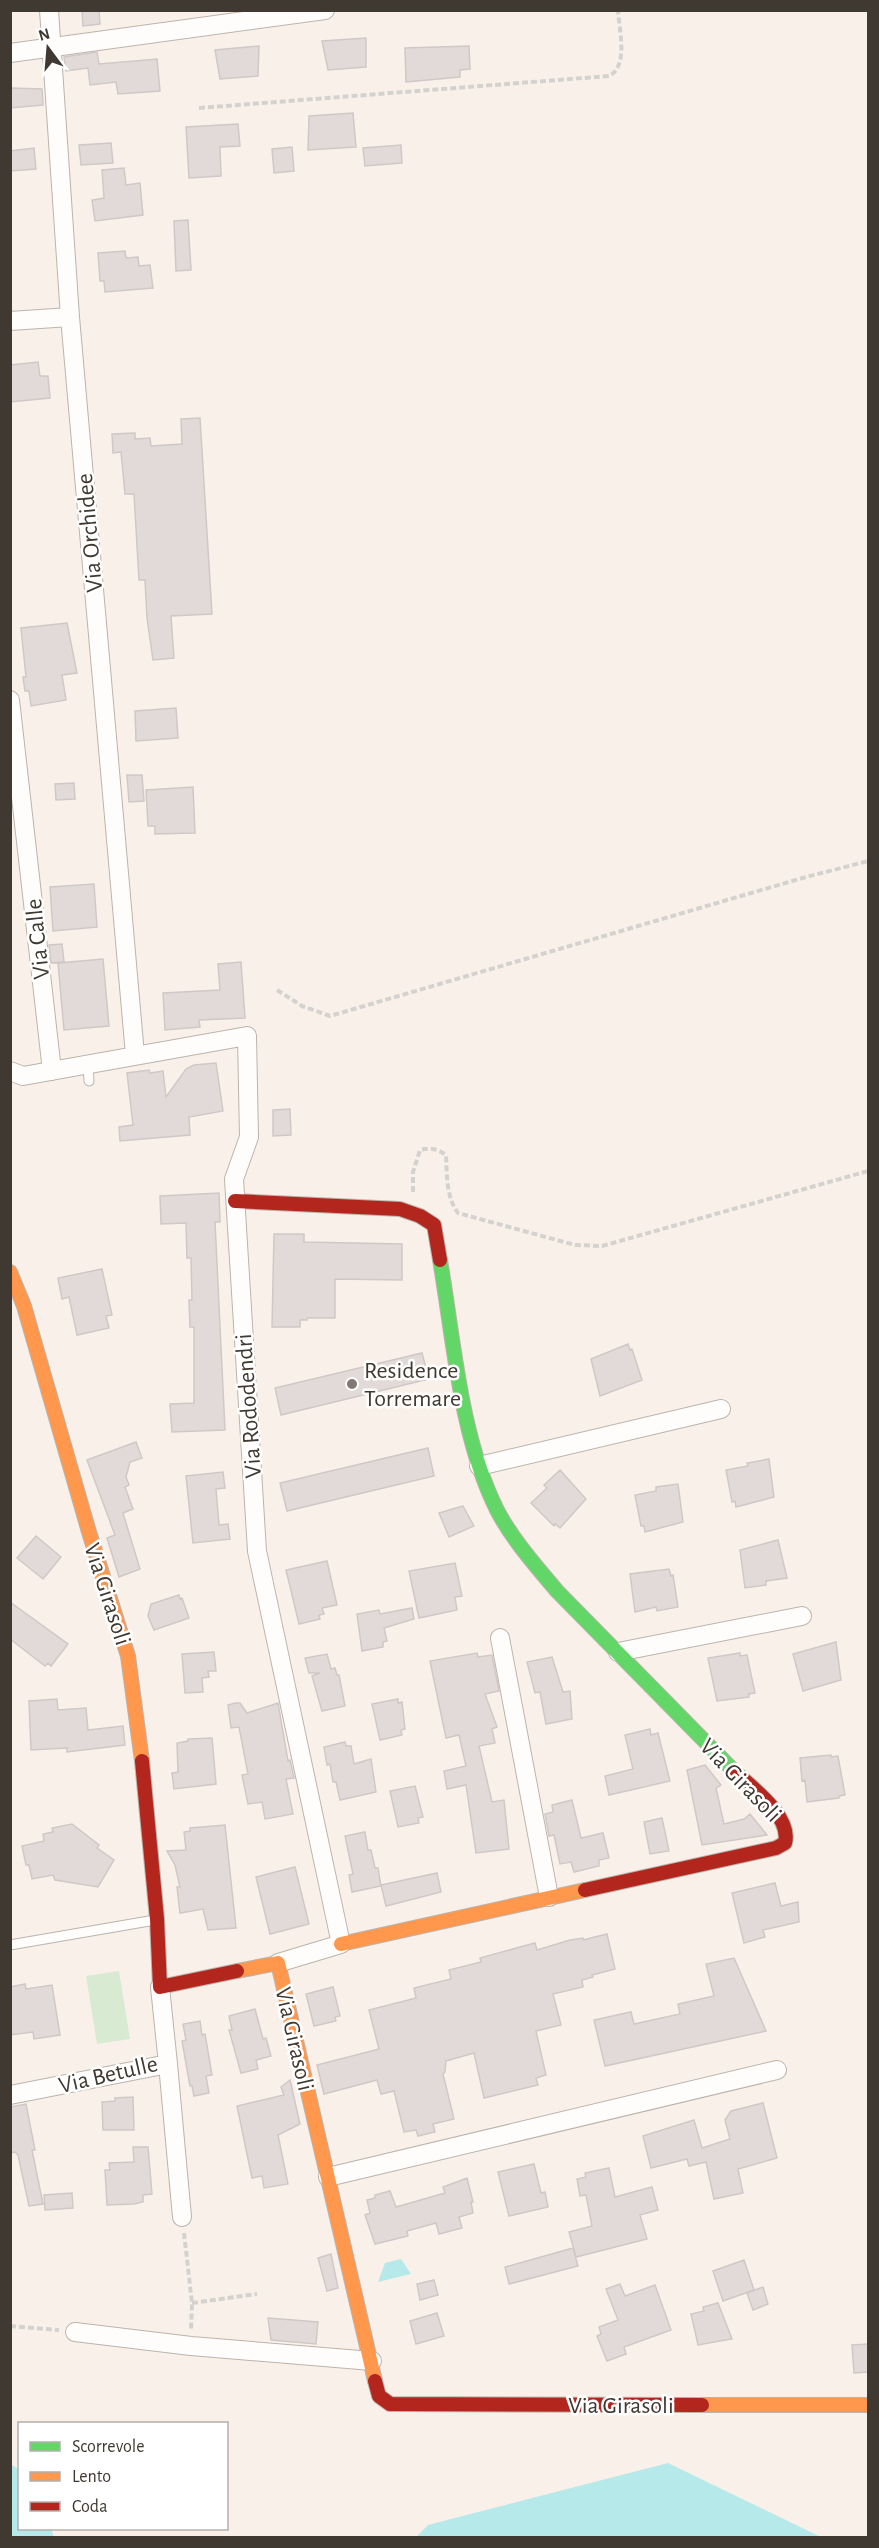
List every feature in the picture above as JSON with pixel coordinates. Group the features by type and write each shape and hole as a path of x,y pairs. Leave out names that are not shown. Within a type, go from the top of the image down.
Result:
{"street":[{"name":"Via Orchidee","path":"49,10 70,317 135,1055"},
{"path":"10,52 53,47 201,19 326,10"},
{"path":"10,321 70,317"},
{"name":"Via Calle","path":"10,700 52,1071"},
{"name":"Via Rododendri","path":"10,1071 23,1076 52,1071 88,1073 135,1055 247,1036 249,1137 234,1179 257,1551 341,1944"},
{"name":"Via Girasoli","path":"236,1201 399,1209 412,1212 434,1225 468,1427 478,1466 498,1511 531,1559 557,1591 618,1652 652,1691 777,1813 788,1833 785,1843 776,1848 341,1944"},
{"name":"Via Girasoli","path":"10,1272 24,1306 89,1532 128,1656 138,1721 157,1919 160,1987 278,1963 379,2396 390,2404 868,2405"},
{"path":"478,1466 721,1409"},
{"path":"618,1652 802,1616"},
{"path":"500,1638 549,1897"},
{"path":"278,1963 341,1944"},
{"name":"Via Betulle","path":"10,2095 168,2064 160,1987"},
{"path":"168,2064 182,2217"},
{"path":"328,2177 777,2070"},
{"path":"75,2332 191,2346 372,2361"}],"lane":[{"path":"10,1945 157,1919"}],"path":[{"path":"199,108 609,76 615,73 620,65 618,10"},
{"path":"277,990 302,1006 330,1016 868,861"},
{"path":"412,1193 416,1158 420,1150 429,1147 437,1149 446,1155 449,1196 452,1206 458,1213 575,1245 602,1246 868,1171"},
{"path":"182,2217 192,2303 191,2346"},
{"path":"192,2303 257,2294"},
{"path":"10,2326 75,2332"}],"green space":[{"path":"119,1971 130,2039 97,2044 86,1976"}],"water":[{"path":"401,2259 411,2274 378,2282 385,2263"},
{"path":"668,2463 821,2537 416,2537 428,2525"},
{"path":"10,2464 18,2468 18,2530 51,2530 54,2537 11,2537"}],"building":[{"path":"82,10 99,10 100,24 83,26"},
{"path":"366,38 366,67 328,70 322,41"},
{"path":"259,46 258,76 220,79 215,50"},
{"path":"469,46 470,69 460,70 460,77 406,82 405,48"},
{"path":"97,52 99,64 157,59 160,91 118,94 116,82 90,85 88,68 66,71 64,57"},
{"path":"10,88 42,89 43,105 10,108"},
{"path":"353,113 356,147 308,150 309,116"},
{"path":"238,124 240,146 220,147 221,176 189,178 186,127"},
{"path":"111,143 113,163 81,165 79,145"},
{"path":"401,145 402,163 365,166 363,148"},
{"path":"292,147 294,171 274,173 272,149"},
{"path":"34,148 36,169 10,171 10,151"},
{"path":"124,168 126,185 140,183 143,215 95,221 92,200 104,198 102,170"},
{"path":"188,220 191,270 176,271 174,221"},
{"path":"125,251 126,258 138,257 139,266 150,265 153,288 105,292 104,281 100,281 98,253"},
{"path":"38,362 40,376 48,376 50,398 10,402 10,365"},
{"path":"200,418 212,614 171,616 174,658 153,660 145,580 139,580 134,494 125,494 121,452 113,453 112,434 135,433 135,439 150,438 151,446 182,444 181,419"},
{"path":"67,623 77,673 62,675 66,700 31,706 29,691 25,691 23,677 26,677 21,628"},
{"path":"176,708 178,738 136,741 135,711"},
{"path":"127,775 142,775 144,801 129,802"},
{"path":"74,783 75,799 56,800 55,784"},
{"path":"193,787 195,833 155,834 155,826 148,826 146,790"},
{"path":"94,884 97,927 53,931 50,887"},
{"path":"62,944 64,962 51,963 49,945"},
{"path":"103,959 109,1026 64,1030 58,963"},
{"path":"241,962 245,1018 199,1020 200,1027 165,1030 163,993 220,990 218,964"},
{"path":"216,1063 223,1111 189,1117 190,1135 120,1141 119,1127 133,1125 127,1073 163,1071 166,1097 186,1069 194,1065"},
{"path":"290,1109 291,1135 273,1136 273,1110"},
{"path":"219,1193 220,1222 215,1222 225,1430 172,1432 170,1404 194,1403 194,1327 190,1327 189,1300 192,1300 191,1258 187,1258 186,1223 161,1224 160,1196"},
{"path":"274,1234 304,1234 304,1242 402,1244 402,1280 335,1279 335,1318 307,1318 307,1320 300,1320 300,1327 272,1327"},
{"path":"102,1269 112,1315 106,1316 109,1328 77,1335 69,1297 62,1299 58,1278"},
{"path":"628,1344 630,1350 632,1349 642,1380 600,1396 591,1359"},
{"name":"Residence Torremare","path":"422,1353 429,1379 281,1415 275,1388"},
{"path":"136,1442 142,1458 130,1462 126,1477 129,1485 125,1487 133,1509 123,1513 140,1569 119,1577 107,1538 115,1535 87,1460"},
{"path":"428,1448 434,1476 287,1511 280,1483"},
{"path":"769,1459 774,1497 736,1507 735,1501 732,1502 726,1470"},
{"path":"560,1470 586,1499 560,1528 555,1524 554,1526 531,1503 547,1488 544,1485"},
{"path":"223,1472 225,1488 216,1489 219,1525 228,1524 230,1539 193,1543 186,1476"},
{"path":"678,1484 683,1522 645,1532 644,1526 641,1526 635,1495 656,1491 656,1487"},
{"path":"463,1506 474,1526 449,1537 439,1513"},
{"path":"36,1536 61,1557 43,1579 17,1558"},
{"path":"778,1540 787,1578 766,1581 766,1585 745,1588 740,1550"},
{"path":"327,1561 337,1605 322,1608 324,1614 319,1615 320,1619 299,1624 286,1570"},
{"path":"455,1563 462,1596 455,1597 457,1610 419,1618 409,1571"},
{"path":"669,1569 671,1576 673,1575 678,1607 657,1611 656,1607 635,1612 630,1574"},
{"path":"179,1595 189,1618 154,1630 148,1616 151,1604"},
{"path":"10,1602 68,1644 51,1666 48,1663 45,1666 10,1639"},
{"path":"412,1608 414,1619 384,1628 387,1641 383,1642 383,1647 362,1651 357,1614 379,1610 380,1614"},
{"path":"836,1642 841,1680 803,1691 793,1654"},
{"path":"214,1652 216,1671 208,1671 209,1677 202,1678 203,1692 185,1693 182,1654"},
{"path":"477,1653 478,1657 492,1655 499,1691 485,1694 497,1727 492,1729 495,1743 479,1746 492,1802 504,1800 509,1849 476,1853 466,1785 447,1789 444,1771 466,1766 459,1735 446,1738 430,1661"},
{"path":"740,1653 740,1656 747,1655 755,1693 749,1694 749,1697 717,1701 708,1658"},
{"path":"327,1654 331,1669 335,1668 339,1675 345,1706 322,1711 312,1676 320,1673 309,1673 305,1658"},
{"path":"552,1657 563,1692 570,1691 572,1719 546,1724 540,1692 535,1693 527,1662"},
{"path":"57,1699 58,1710 86,1708 88,1730 123,1726 125,1745 67,1752 67,1748 31,1750 29,1701"},
{"path":"398,1699 398,1703 402,1702 405,1729 401,1730 402,1735 380,1740 372,1704"},
{"path":"240,1703 247,1713 278,1703 288,1761 290,1760 294,1778 286,1779 293,1814 265,1819 262,1802 248,1804 242,1775 248,1774 239,1727 231,1728 228,1705"},
{"path":"650,1729 651,1735 658,1733 670,1781 609,1795 605,1776 633,1769 625,1735"},
{"path":"212,1738 216,1784 174,1789 172,1773 178,1772 177,1743 188,1741 188,1739"},
{"path":"345,1742 346,1746 351,1746 354,1764 371,1759 376,1792 340,1800 336,1782 333,1782 330,1764 327,1765 324,1747"},
{"path":"831,1755 831,1757 838,1756 845,1795 839,1798 807,1802 800,1758"},
{"path":"705,1765 721,1785 716,1788 724,1824 744,1819 750,1814 767,1835 702,1845 687,1770"},
{"path":"415,1786 423,1817 418,1818 419,1823 398,1827 390,1791"},
{"path":"572,1800 581,1838 603,1833 609,1858 599,1860 599,1866 574,1872 571,1862 560,1864 554,1835 549,1836 545,1814 553,1812 552,1805"},
{"path":"662,1818 669,1851 650,1854 644,1822"},
{"path":"72,1824 99,1845 97,1848 114,1860 98,1887 55,1880 53,1875 32,1879 29,1865 26,1865 22,1846 44,1841 43,1834 53,1832 52,1828"},
{"path":"225,1825 236,1928 208,1930 203,1909 180,1913 177,1887 180,1887 175,1865 167,1851 186,1850 184,1832 190,1831 190,1828"},
{"path":"365,1832 368,1850 371,1850 375,1868 378,1868 381,1886 352,1892 349,1875 353,1874 345,1836"},
{"path":"295,1867 309,1924 270,1934 256,1877"},
{"path":"437,1873 441,1892 386,1906 381,1885"},
{"path":"775,1883 781,1906 798,1902 799,1922 763,1930 765,1937 744,1943 732,1893"},
{"path":"607,1934 615,1969 582,1980 583,1987 553,1994 561,2025 536,2031 546,2075 536,2078 538,2085 484,2098 474,2053 446,2061 443,2074 454,2119 433,2124 435,2132 418,2136 416,2130 404,2132 394,2091 381,2094 377,2080 324,2094 317,2065 379,2049 369,2010 416,1998 414,1988 451,1979 449,1970 481,1962 480,1958 535,1943 537,1950 570,1940 583,1938 583,1940"},
{"path":"734,1958 766,2031 605,2066 594,2020 631,2012 634,2024 680,2014 678,2004 714,1996 706,1964"},
{"path":"25,1984 26,1989 52,1985 60,2035 34,2039 33,2032 10,2035 10,1987"},
{"path":"333,1987 340,2016 335,2017 336,2021 314,2026 306,1994"},
{"path":"255,2009 263,2039 266,2038 271,2056 256,2060 258,2069 241,2073 229,2030 232,2030 229,2016"},
{"path":"200,2021 202,2035 205,2034 212,2075 206,2076 209,2093 194,2096 182,2041 186,2040 183,2024"},
{"path":"290,2080 300,2124 278,2135 288,2184 264,2188 262,2176 252,2178 237,2106 284,2095 281,2087"},
{"path":"133,2097 134,2130 103,2130 102,2102 115,2101 115,2098"},
{"path":"763,2103 777,2158 738,2169 743,2193 714,2199 706,2162 689,2166 687,2159 651,2168 643,2136 694,2120 702,2148 730,2139 725,2120 731,2111"},
{"path":"26,2104 43,2204 29,2206 18,2155 15,2152 10,2153 10,2107"},
{"path":"133,2147 148,2147 152,2194 143,2195 143,2202 107,2205 105,2170 110,2170 109,2163 134,2162"},
{"path":"534,2164 541,2193 545,2192 548,2207 509,2216 498,2172"},
{"path":"609,2168 615,2197 652,2187 658,2210 640,2215 647,2239 576,2257 569,2232 592,2226 586,2195 580,2196 577,2179 586,2177 585,2173"},
{"path":"467,2178 473,2202 471,2202 473,2213 459,2217 462,2228 439,2234 436,2223 407,2231 408,2236 375,2244 365,2215 370,2213 367,2200 390,2191 396,2207 445,2193 443,2187"},
{"path":"72,2193 73,2208 45,2210 44,2195"},
{"path":"573,2248 578,2266 509,2284 505,2267"},
{"path":"331,2254 338,2288 327,2291 318,2258"},
{"path":"744,2260 754,2290 723,2301 713,2271"},
{"path":"434,2280 438,2295 420,2300 417,2284"},
{"path":"620,2284 625,2296 655,2285 671,2330 624,2347 626,2354 607,2361 597,2336 601,2334 599,2327 618,2320 606,2289"},
{"path":"763,2287 768,2304 753,2310 747,2293"},
{"path":"718,2303 732,2339 698,2345 691,2314 704,2311 703,2307"},
{"path":"437,2313 444,2336 416,2344 410,2321"},
{"path":"268,2318 318,2322 316,2344 271,2340"},
{"path":"868,2344 868,2372 854,2373 852,2345"}],"traffic: fast":[{"path":"440,1260 466,1420 474,1451 503,1521 557,1591 733,1770"}],"traffic: slow":[{"path":"10,1272 24,1306 89,1532 128,1656 142,1761"},
{"path":"341,1944 585,1890"},
{"path":"237,1971 278,1963 375,2381"},
{"path":"702,2405 868,2405"}],"traffic: jam":[{"path":"235,1201 400,1209 420,1216 434,1225 440,1260"},
{"path":"142,1761 157,1919 160,1987 237,1971"},
{"path":"585,1890 776,1848 785,1843 786,1833 776,1813 759,1793 733,1770"},
{"path":"375,2381 379,2396 390,2404 702,2405"}],"place":[{"name":"Residence Torremare","path":"352,1384"}]}
